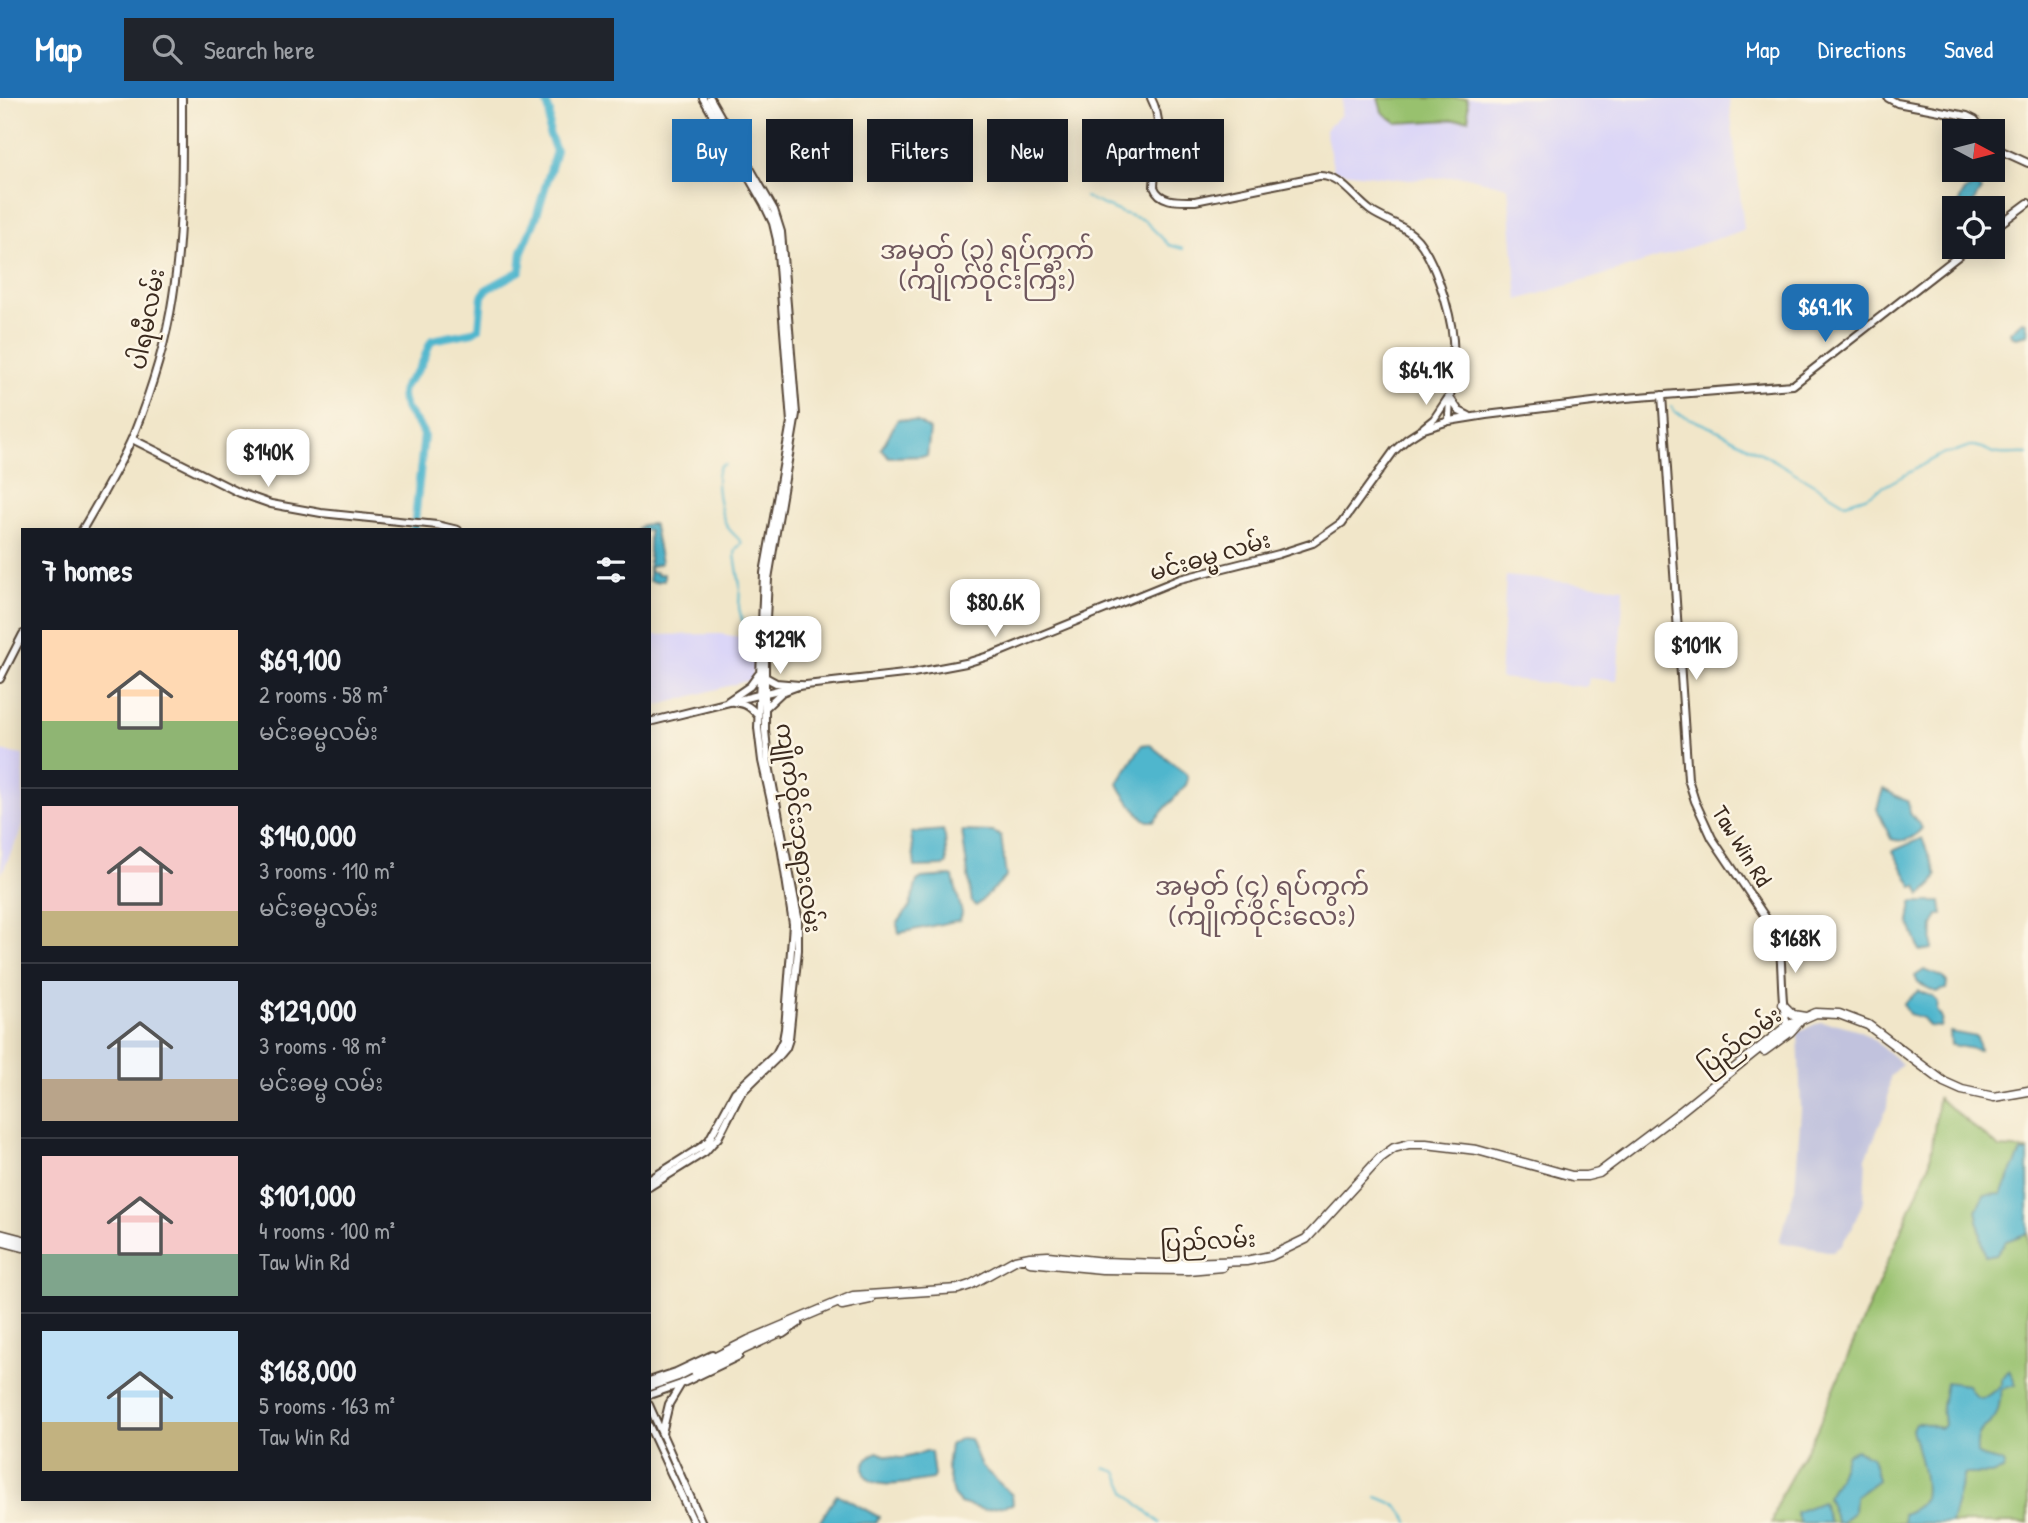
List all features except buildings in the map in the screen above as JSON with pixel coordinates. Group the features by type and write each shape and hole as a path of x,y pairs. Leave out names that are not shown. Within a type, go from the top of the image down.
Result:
{"highway":[{"path":"1782,1004 1793,1015 1805,1018"},
{"name":"ပြည်လမ်း","path":"651,1385 678,1376 737,1346 853,1296 964,1287 1016,1260 1030,1257 1157,1264 1246,1261 1271,1256 1306,1239 1380,1158 1409,1144 1477,1150 1572,1176 1599,1173 1788,1029 1816,1013 1832,1013 1859,1020 1873,1027 1944,1082 1968,1092 1994,1097 2028,1091"},
{"path":"0,1234 21,1239"},
{"path":"0,1241 21,1246"}],"main road":[{"name":"ပါရမီလမ်း","path":"83,528 132,439 165,335 173,297 181,223 182,98"},
{"name":"ကျိုက်ဝိုင်းဘုရားလမ်း","path":"703,98 717,119"},
{"name":"ကျိုက်ဝိုင်းဘုရားလမ်း","path":"710,98 721,119"},
{"path":"1151,98 1160,123 1154,187 1156,194 1178,201 1195,201 1325,176 1333,178 1371,210 1414,236 1435,271 1451,327 1453,348 1449,421"},
{"path":"1888,98 1897,103 1973,119"},
{"path":"2006,153 2028,163"},
{"name":"ကျိုက်ဝိုင်းဘုရားလမ်း","path":"651,1185 684,1161 705,1152 718,1138 741,1093 769,1068 786,1048 792,912 762,761 758,716 762,693 768,579 796,414 790,377 783,281 774,223 752,180"},
{"path":"2005,220 2028,203"},
{"name":"မင်းဓမ္မ လမ်း","path":"651,721 801,685 913,673 966,663 995,654 1180,579 1313,543 1342,523 1399,444 1422,430 1449,421 1662,395 1793,385 1955,259"},
{"name":"Taw Win Rd","path":"1662,395 1688,779 1712,838 1778,936 1782,1004 1788,1029"},
{"path":"1449,396 1459,411 1471,417"},
{"path":"1422,430 1446,405 1449,396"},
{"path":"132,439 240,493 271,504 321,513 450,528"},
{"path":"0,679 21,638"},
{"path":"728,701 762,676 776,683 801,685"},
{"path":"765,708 782,692 801,685"},
{"name":"ကျိုက်ဝိုင်းဘုရားလမ်း","path":"762,693 768,760 798,917 798,950 788,1019"},
{"path":"728,701 746,704 758,716"},
{"path":"651,1179 659,1177"},
{"name":"ပြည်လမ်း","path":"651,1384 782,1322 798,1321"},
{"name":"ပြည်လမ်း","path":"651,1385 681,1384 776,1338 798,1321"},
{"path":"662,1433 669,1404 681,1384"},
{"path":"651,1409 698,1522"},
{"path":"651,1431 698,1522"}],"shaded area":[{"path":"1342,98 1729,98 1744,230 1518,300 1508,187 1463,176 1409,180 1334,171 1325,130 1341,115"},
{"path":"1506,576 1624,588 1617,681 1589,678 1585,687 1500,678"},
{"path":"720,634 754,639 753,679 651,707 651,635"},
{"path":"0,751 21,755 21,830 1,875"},
{"path":"1820,1022 1859,1030 1902,1064 1890,1077 1887,1107 1866,1158 1864,1200 1852,1228 1833,1252 1779,1242 1795,1188 1801,1110 1798,1032"}],"green space":[{"path":"1378,98 1467,98 1469,119 1397,123 1382,112"},
{"path":"1938,1098 2000,1148 2028,1150 2028,1523 1772,1523 1779,1499 1817,1429 1930,1162"}],"water":[{"path":"1975,185 1981,190 1977,196 1962,196"},
{"path":"2022,321 2026,322 2028,334 2016,337 2011,335 2010,332"},
{"path":"898,419 918,422 930,430 927,456 889,457 881,449"},
{"path":"653,524 654,527 661,563 651,567 651,528 639,528"},
{"path":"651,572 664,574 664,580 651,581"},
{"path":"1149,744 1186,774 1188,779 1186,785 1154,821 1148,821 1140,815 1118,783 1142,745"},
{"path":"1883,789 1908,802 1909,811 1922,828 1912,837 1900,841 1891,839 1877,809"},
{"path":"943,830 947,863 944,866 915,867 911,833"},
{"path":"962,831 993,832 1001,836 1006,877 976,906 972,903"},
{"path":"1922,838 1937,876 1921,895 1917,886 1913,887 1893,851"},
{"path":"953,877 962,913 960,920 899,933 897,924 910,906 917,881 922,878"},
{"path":"1912,902 1941,902 1943,915 1938,915 1933,925 1932,949 1920,951 1909,922"},
{"path":"1924,970 1942,977 1947,982 1946,989 1936,992 1918,983 1915,976"},
{"path":"1918,991 1932,996 1938,1002 1937,1010 1942,1019 1940,1027 1929,1026 1923,1018 1909,1014 1903,1004"},
{"path":"1950,1032 1977,1037 1979,1050 1951,1045"},
{"path":"2021,1152 2028,1152 2028,1233 2006,1241 1996,1254 1985,1256 1976,1210 1984,1195 2001,1194"},
{"path":"2009,1370 2016,1385 2001,1389 1997,1413 1991,1423 1981,1431 1977,1443 1977,1453 1982,1457 2003,1462 2003,1470 1991,1474 1964,1474 1951,1523 1904,1523 1903,1514 1922,1502 1925,1487 1912,1429 1915,1423 1941,1428 1944,1425 1942,1406 1946,1382 1968,1385 1976,1396 1984,1398 2002,1384 2002,1379"},
{"path":"961,1438 970,1439 981,1466 1012,1495 1013,1504 984,1510 960,1503 953,1495 947,1468 950,1445"},
{"path":"1856,1450 1872,1457 1878,1480 1855,1497 1854,1512 1837,1523 1827,1497 1847,1454"},
{"path":"926,1451 931,1453 934,1476 932,1479 903,1484 881,1484 866,1476 865,1463 877,1452 902,1458"},
{"path":"837,1494 879,1517 876,1523 819,1523"},
{"path":"1822,1502 1830,1523 1800,1523 1796,1512"}],"waterway":[{"path":"414,528 424,435 406,408 403,389 421,365 432,340 473,332 479,328 482,296 487,289 520,271 522,251 536,218 556,151 549,133 550,113 545,98"},
{"path":"1085,197 1144,220 1169,245 1183,249"},
{"path":"1671,406 1675,412 1772,459 1845,503 1865,497 1944,453 1974,446 1997,454 2028,454"},
{"path":"725,464 720,466 718,472 718,496 727,526 742,543 736,549 735,555 740,586 739,608 742,620 753,637"},
{"path":"1105,1468 1117,1472 1127,1494 1160,1523"},
{"path":"1377,1497 1396,1506 1404,1513 1409,1523"}],"district":[{"name":"အမှတ် (၃) ရပ်ကွက် (ကျိုက်ဝိုင်းကြီး)","path":"987,265"},
{"name":"အမှတ် (၄) ရပ်ကွက် (ကျိုက်ဝိုင်းလေး)","path":"1262,901"}]}
